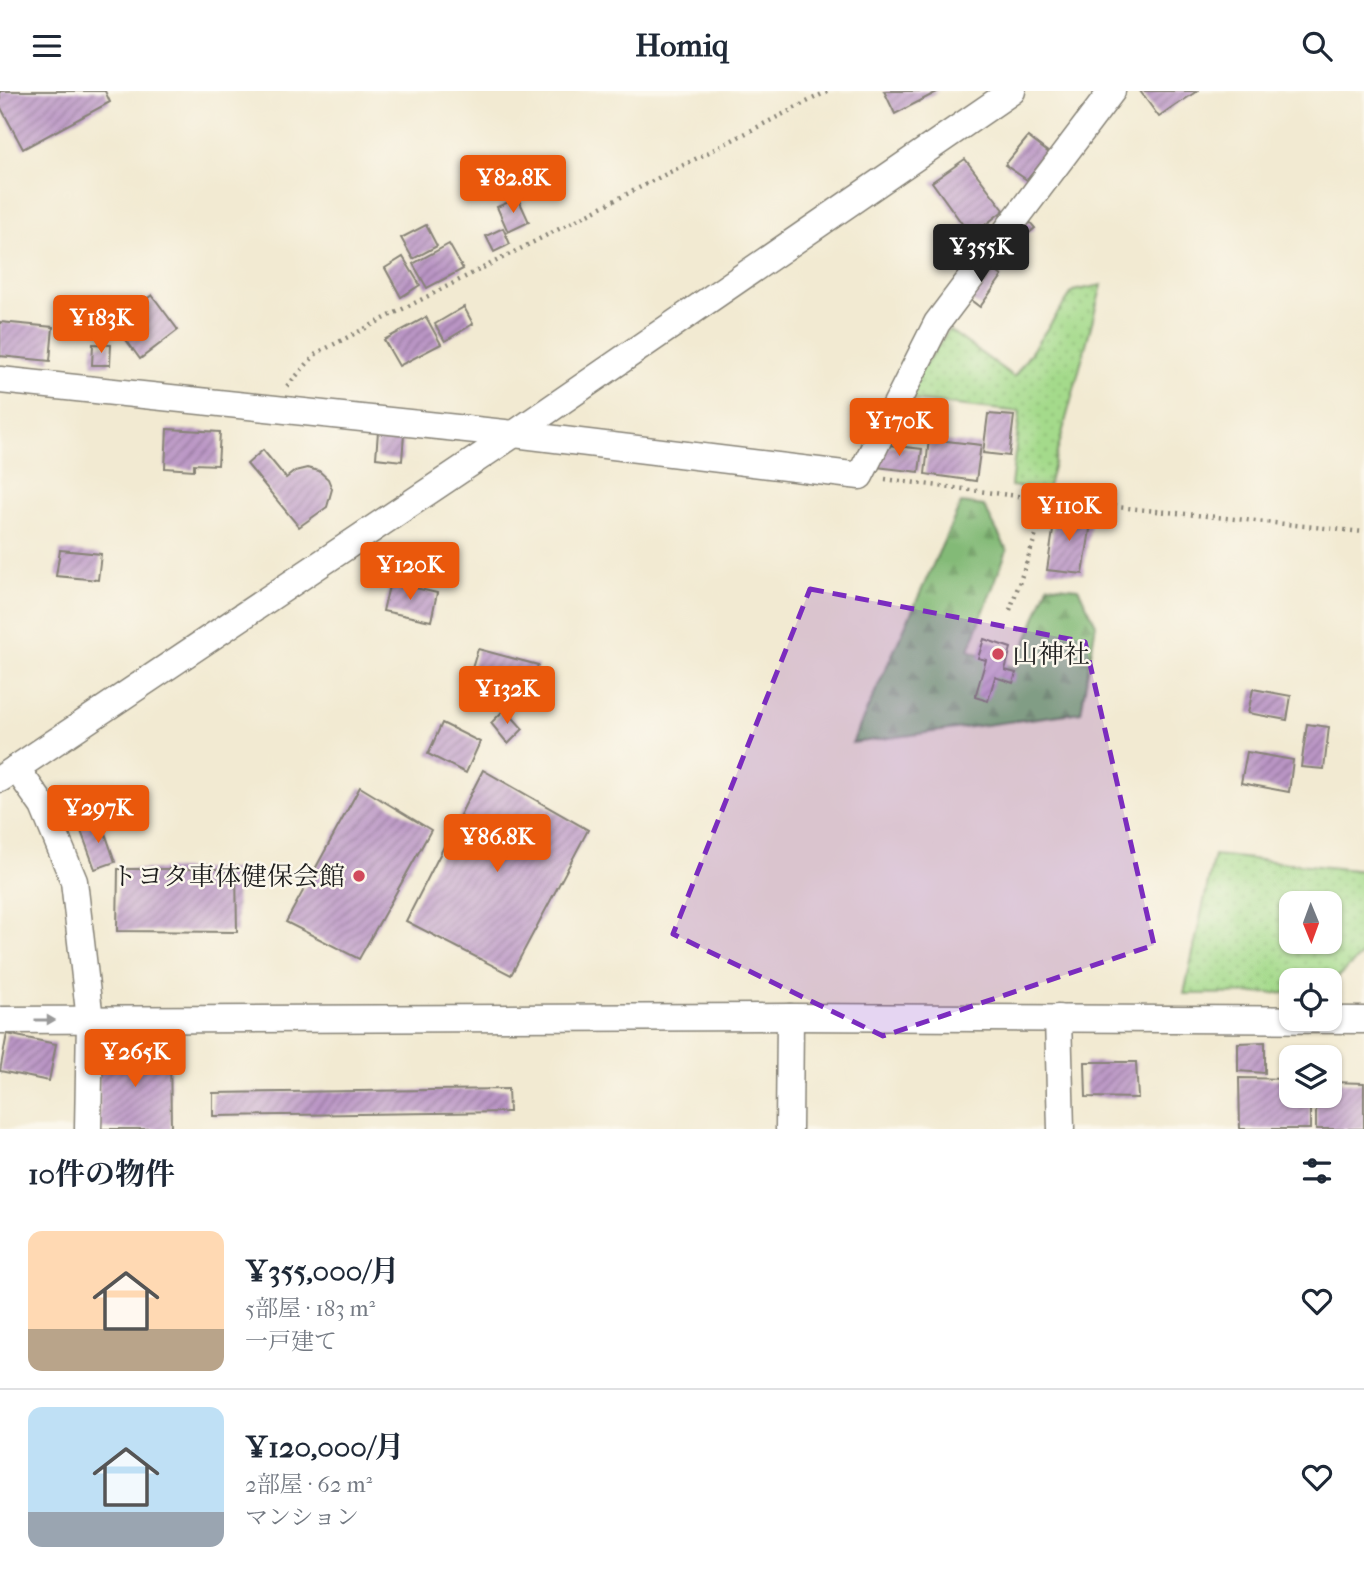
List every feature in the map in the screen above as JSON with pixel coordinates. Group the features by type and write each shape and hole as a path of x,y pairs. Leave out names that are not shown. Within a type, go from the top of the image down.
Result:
{"street":[{"path":"88,1129 90,1020 74,881 43,806 8,774 513,434 1012,91"},
{"path":"0,380 513,434 860,476 937,323 1107,93"},
{"path":"789,1129 790,1017"},
{"path":"0,1020 790,1017 1364,1020"},
{"path":"1058,1018 1061,1129"}],"path":[{"path":"268,408 317,353 828,91"},
{"path":"860,476 1048,500 1364,532"},
{"path":"1010,610 1048,500"}],"highlighted area":[{"path":"810,589 1085,642 1154,945 883,1036 673,934"}],"green space":[{"path":"1102,285 1047,490 1011,486 1020,412 901,399 949,330 1014,377 1073,291"},
{"path":"961,503 984,506 1007,550 969,650 1016,669 1048,585 1078,588 1096,624 1081,712 852,743"},
{"path":"1214,855 1364,871 1364,953 1342,973 1342,968 1279,968 1279,993 1184,994"}],"building":[{"path":"0,91 105,91 110,102 23,149 0,106"},
{"path":"884,91 939,91 895,114"},
{"path":"1140,91 1197,91 1159,117"},
{"path":"1028,137 1049,153 1027,180 1005,165"},
{"path":"965,159 1004,210 971,236 932,182"},
{"path":"518,198 529,222 508,232 497,207"},
{"path":"1023,214 1035,228 1005,252"},
{"path":"426,225 437,246 413,259 401,238"},
{"path":"503,228 510,244 494,252 486,236"},
{"path":"449,244 463,269 427,288 413,264"},
{"path":"403,257 420,285 401,297 385,268"},
{"path":"983,262 1002,276 980,307 960,292"},
{"path":"152,295 178,330 140,359 114,323"},
{"path":"59,306 80,307 79,326 57,324"},
{"path":"464,307 473,324 445,341 435,324"},
{"path":"426,317 441,344 399,366 384,340"},
{"path":"0,322 53,327 50,361 0,356"},
{"path":"93,344 111,345 110,365 92,365"},
{"path":"988,414 1014,416 1009,456 983,453"},
{"path":"167,429 220,432 218,465 194,464 194,470 165,468"},
{"path":"378,431 404,434 402,461 376,458"},
{"path":"929,439 981,445 976,481 925,474"},
{"path":"879,444 922,449 919,472 877,467"},
{"path":"263,450 286,478 295,471 307,468 319,471 328,479 332,489 327,507 299,527 247,464"},
{"path":"1056,511 1092,517 1083,574 1047,570"},
{"path":"60,550 101,554 98,580 56,576"},
{"path":"390,582 437,593 431,621 383,611"},
{"path":"984,639 1011,648 1005,670 1016,673 1013,683 995,677 988,701 975,697 986,660 978,658"},
{"path":"478,649 538,665 525,708 465,691"},
{"path":"1253,689 1291,696 1287,720 1248,713"},
{"path":"505,709 523,729 508,744 491,723"},
{"path":"442,723 480,742 466,773 428,754"},
{"path":"1307,724 1329,727 1324,769 1301,767"},
{"path":"1247,752 1293,760 1289,792 1241,783"},
{"path":"483,770 588,830 511,975 406,921"},
{"name":"トヨタ車体健保会館","path":"360,787 431,830 359,959 286,922"},
{"path":"101,821 115,862 95,869 80,828"},
{"path":"118,869 236,869 237,932 117,931"},
{"path":"7,1034 56,1044 49,1081 0,1071"},
{"path":"1265,1042 1265,1073 1238,1071 1238,1043"},
{"path":"170,1048 171,1129 100,1129 98,1050"},
{"path":"1085,1062 1136,1062 1138,1098 1086,1097"},
{"path":"1239,1078 1279,1079 1279,1108 1310,1108 1310,1129 1240,1129"},
{"path":"1342,1082 1364,1083 1364,1129 1316,1129 1316,1108 1342,1108"},
{"path":"508,1089 509,1112 213,1116 213,1093"}],"place":[{"name":"山神社","path":"998,654"},
{"name":"トヨタ車体健保会館","path":"359,876"}]}
